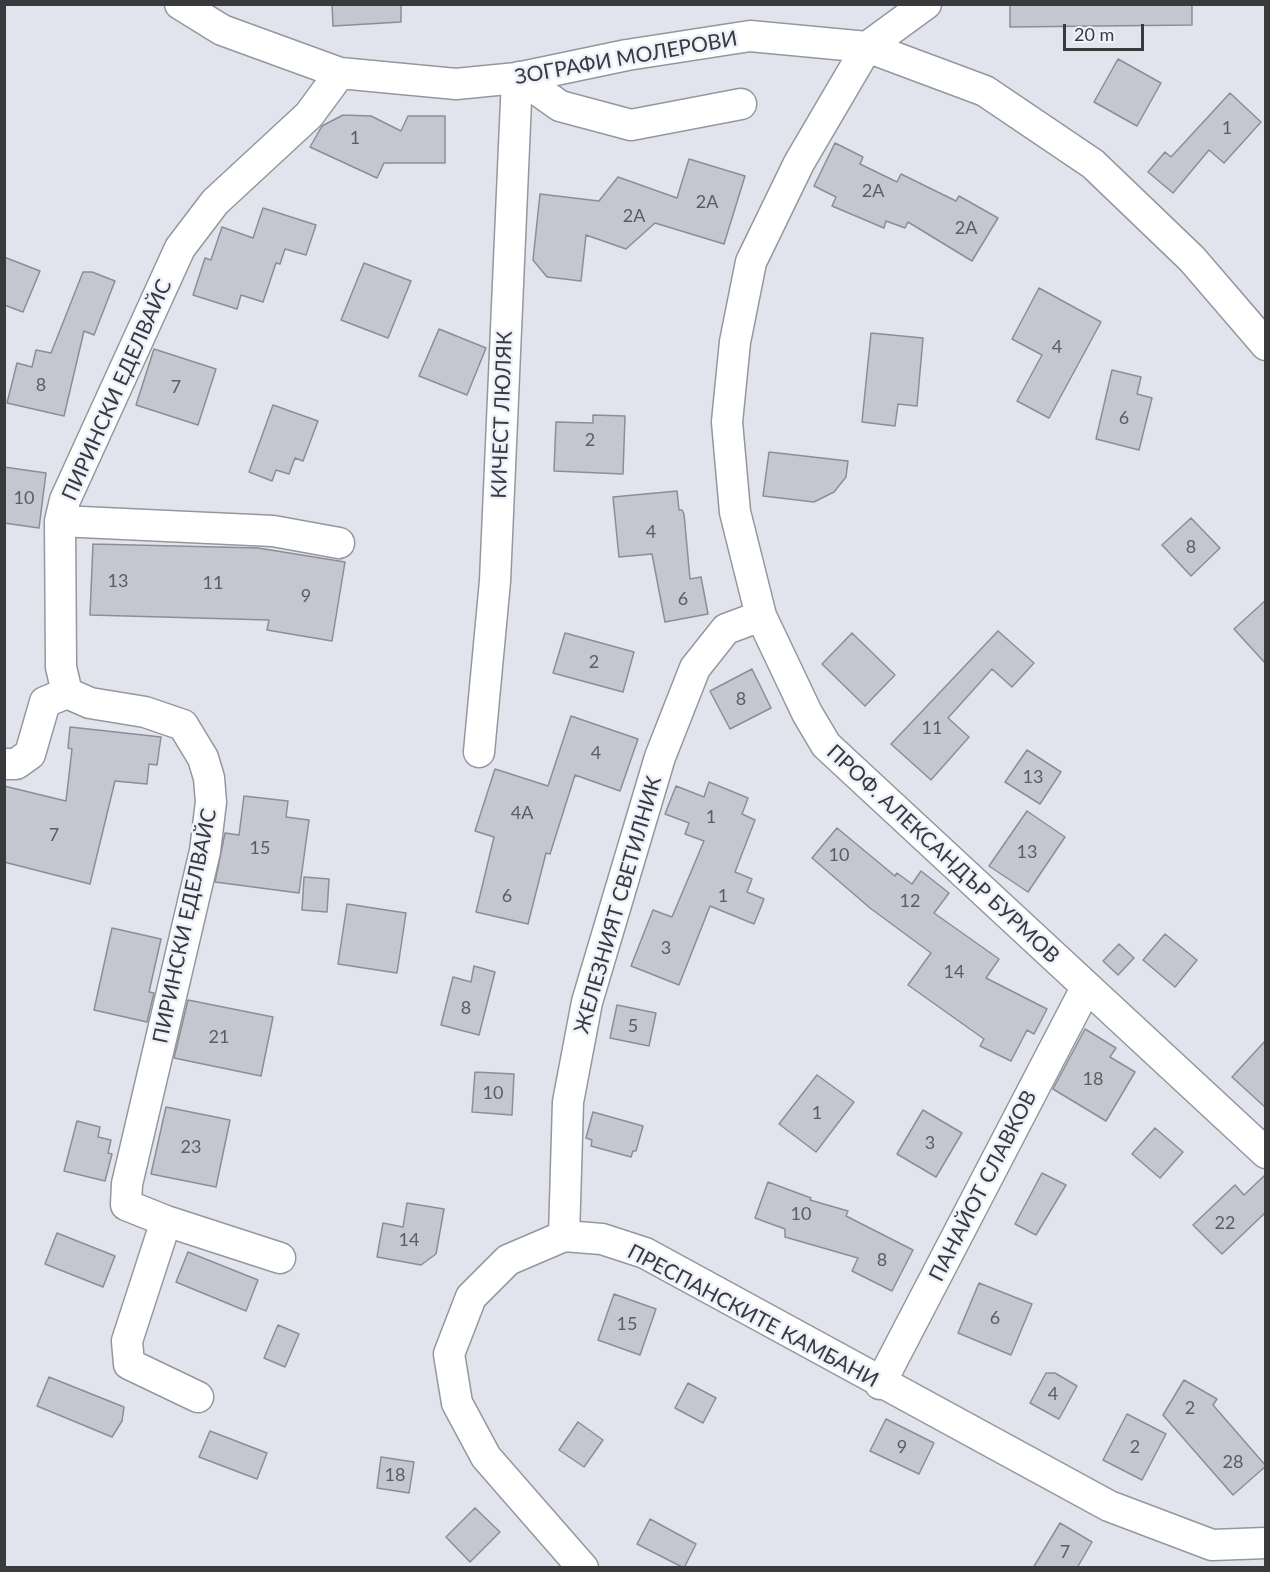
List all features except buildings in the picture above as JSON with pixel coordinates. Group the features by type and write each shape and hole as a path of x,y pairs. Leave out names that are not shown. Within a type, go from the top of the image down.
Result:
{"street":[{"name":"ЗОГРАФИ МОЛЕРОВИ","path":"180,4 222,30 340,73 456,84 518,78 627,55 750,36 867,47 985,91 1093,164 1192,259 1266,345"},
{"path":"867,47 926,4"},
{"name":"ПРОФ. АЛЕКСАНДЪР БУРМОВ","path":"867,47 799,163 756,252 735,342 727,422 735,512 761,616 807,713 826,745 1266,1153"},
{"name":"ПИРИНСКИ ЕДЕЛВАЙС","path":"166,1221 126,1205 127,1184 205,850 211,802 209,778 203,758 183,725 145,712 90,703 67,693 61,667 60,521 65,500 180,248 215,202 309,115 340,73"},
{"path":"518,78 560,106 631,125 741,104"},
{"name":"КИЧЕСТ ЛЮЛЯК","path":"479,752 495,581 518,78"},
{"path":"60,521 273,531 339,543"},
{"name":"ЖЕЛЕЗНИЯТ СВЕТИЛНИК","path":"564,1236 568,1102 585,1013 660,757 695,668 726,629 761,616"},
{"path":"4,764 16,764 30,754 45,702 67,693"},
{"name":"ПАНАЙОТ СЛАВКОВ","path":"880,1384 1086,988"},
{"path":"198,1397 129,1364 127,1341 166,1221 280,1258"},
{"name":"ПРЕСПАНСКИТЕ КАМБАНИ","path":"583,1568 486,1456 458,1403 449,1354 471,1297 508,1260 564,1236 602,1239 645,1253 880,1384 1109,1506 1212,1545 1266,1543"}]}
